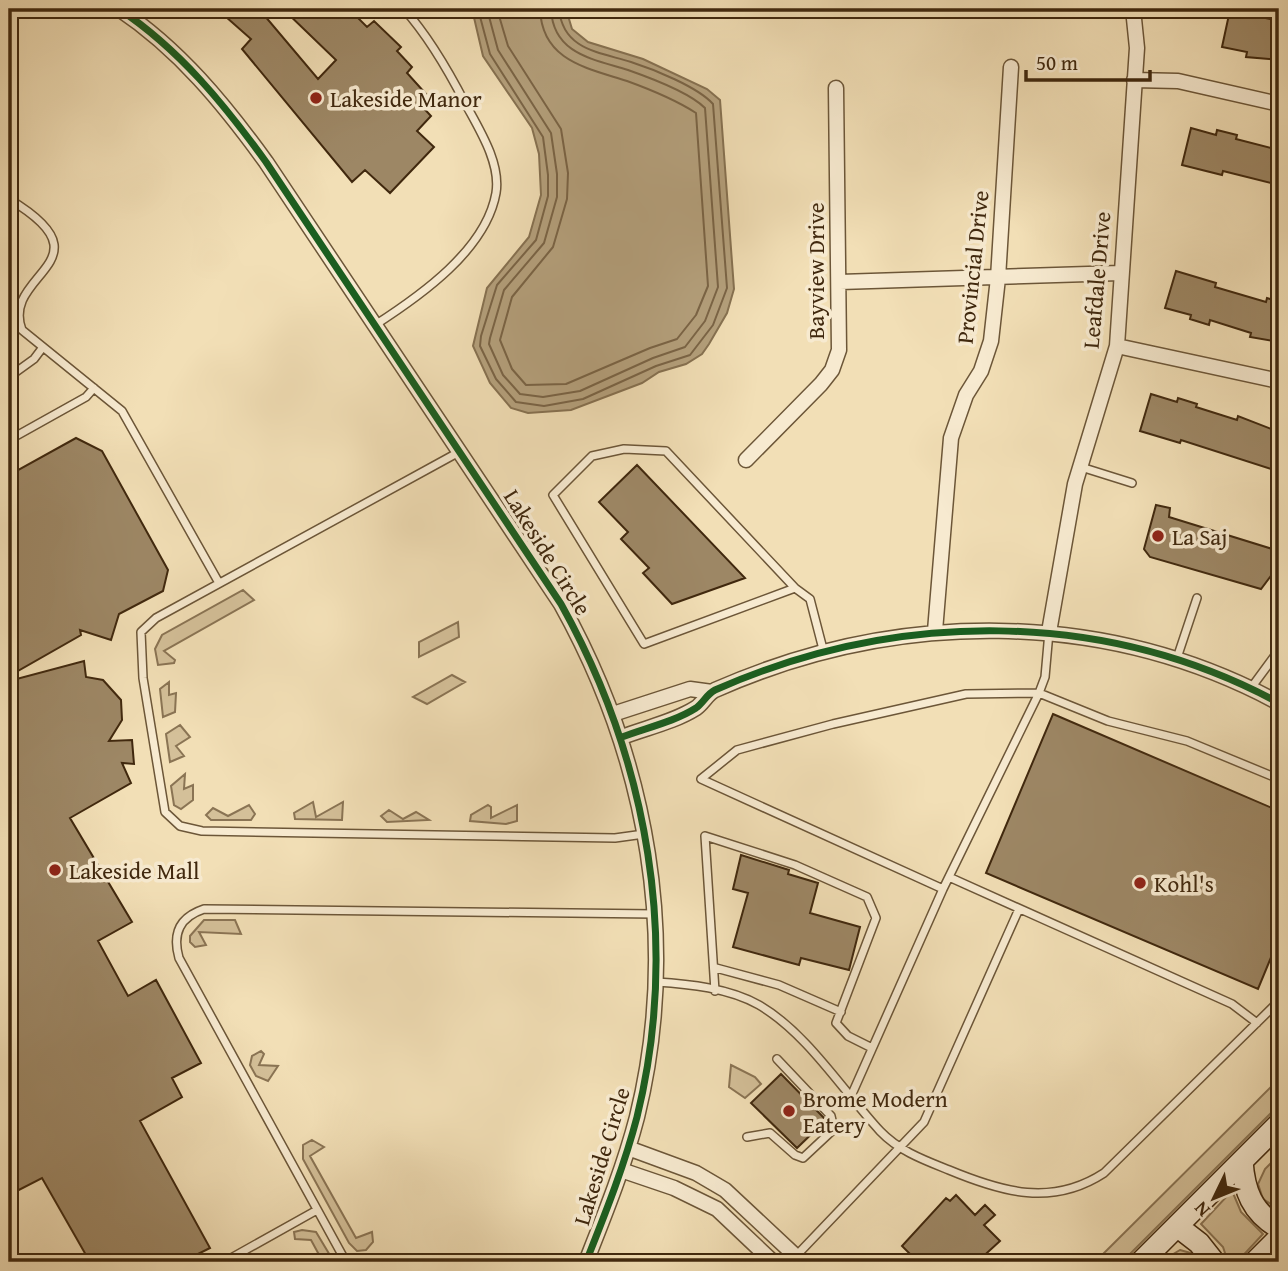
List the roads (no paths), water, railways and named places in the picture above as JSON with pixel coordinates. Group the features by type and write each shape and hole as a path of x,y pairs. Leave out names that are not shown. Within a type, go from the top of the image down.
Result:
{"main road":[{"path":"1141,1262 1279,1124"},
{"path":"1242,1161 1243,1178 1250,1202 1279,1228"},
{"path":"1177,1226 1199,1243 1214,1262"},
{"path":"1255,1262 1279,1238"}],"street":[{"name":"Lakeside Circle","path":"119,9 168,47 225,106 266,162 561,604 584,647 622,737 646,834 655,914 655,982 649,1055 628,1148 586,1262"},
{"name":"Leafdale Drive","path":"1049,632 1081,467 1117,346 1137,48 1133,9"},
{"name":"Provincial Drive","path":"935,631 951,438 966,396 981,371 991,341 998,278 1011,67"},
{"path":"1134,80 1178,81 1279,104"},
{"name":"Bayview Drive","path":"746,460 832,370 839,350 836,88"},
{"path":"840,282 1120,273"},
{"path":"1117,346 1279,381"},
{"path":"622,737 696,707 712,692 824,653 935,631 987,629 1049,632 1108,641 1177,658 1251,688 1279,703"},
{"path":"613,714 690,689 712,692"},
{"path":"628,1148 696,1173 725,1190 799,1259"},
{"path":"621,1170 674,1188 717,1209 773,1262"}],"lane":[{"path":"9,23 17,9"},
{"path":"375,325 427,287 458,258 488,216 496,192 494,169 487,145 446,67 404,9"},
{"path":"9,199 44,223 53,241 53,250 18,304 16,318 22,330 116,404 131,424 219,583"},
{"path":"9,377 34,359 43,347"},
{"path":"9,440 86,397 94,388"},
{"path":"795,588 644,644 553,495 592,456 624,449 666,451 795,588 810,599 824,653"},
{"path":"460,452 156,618 141,632 139,641 162,802 166,812 180,826 202,831 615,838 646,834"},
{"path":"1081,467 1132,483"},
{"path":"1177,658 1197,597"},
{"path":"852,1094 943,889 1039,693 1045,677 1049,632"},
{"path":"1251,688 1279,650"},
{"path":"943,889 701,779 737,750 833,724 967,694 1039,693 1108,721 1187,741 1279,779"},
{"path":"715,990 716,968 712,958 705,836 795,865 867,897 876,918 836,1023 848,1036 872,1048"},
{"path":"949,877 1232,1004 1257,1023"},
{"path":"799,1259 924,1122 1019,908"},
{"path":"346,1262 179,958 177,930 188,916 204,909 655,914"},
{"path":"716,968 779,985 841,1012"},
{"path":"655,982 715,990 756,1004 771,1013 852,1094 880,1131 901,1148 997,1190 1026,1195 1070,1190 1104,1173 1279,1001"},
{"path":"747,1138 769,1133 795,1155 803,1158 834,1129 831,1116 777,1059"},
{"path":"224,1262 317,1210"}],"water":[{"path":"472,9 566,9 572,29 588,42 643,59 707,89 720,100 734,289 727,313 702,354 686,364 659,372 642,383 571,410 528,413 511,408 490,383 473,346 487,288 529,237 541,195 539,154 532,128 483,56"}],"place":[{"name":"Lakeside Manor","path":"316,98"},
{"name":"La Saj","path":"1158,536"},
{"name":"Lakeside Mall","path":"55,870"},
{"name":"Kohl's","path":"1140,883"},
{"name":"Brome Modern Eatery","path":"789,1111"}]}
